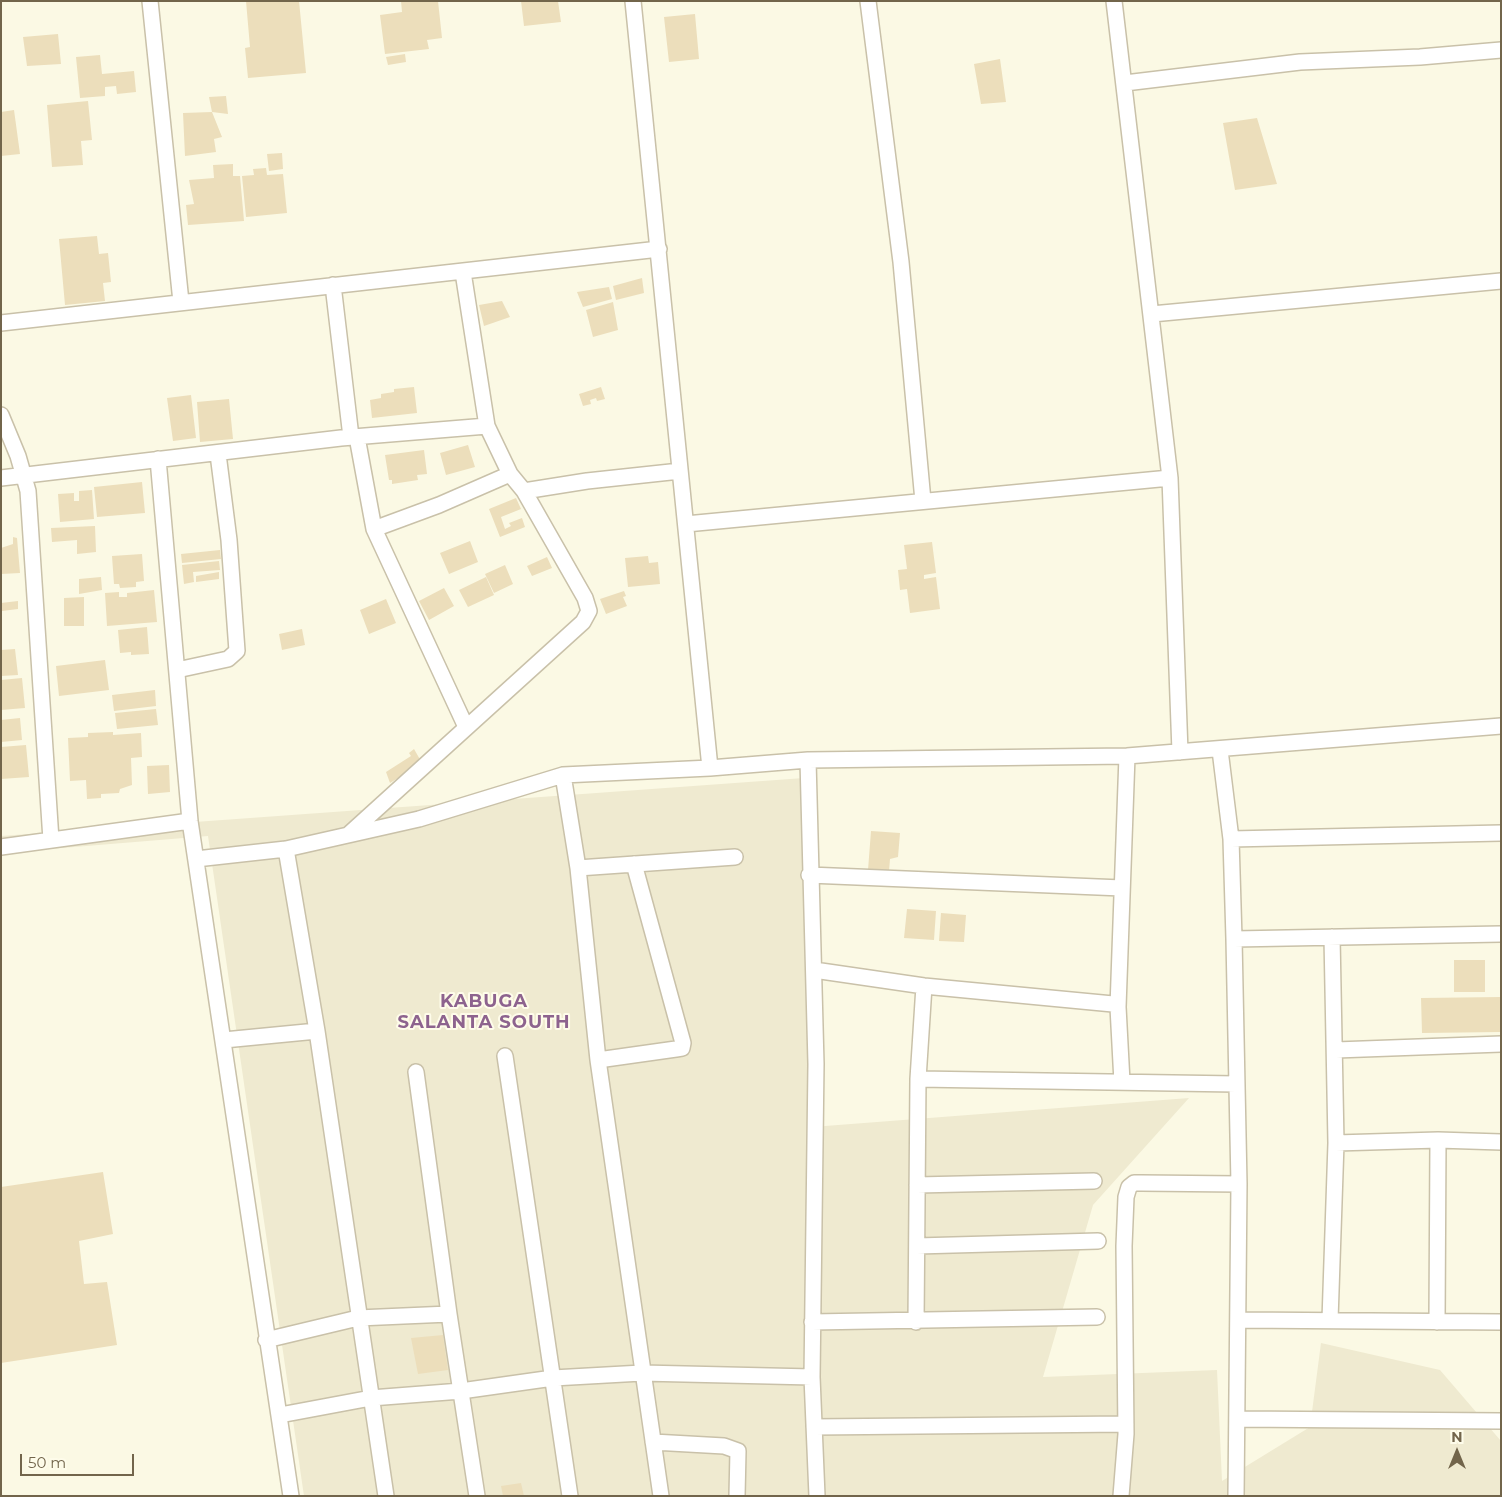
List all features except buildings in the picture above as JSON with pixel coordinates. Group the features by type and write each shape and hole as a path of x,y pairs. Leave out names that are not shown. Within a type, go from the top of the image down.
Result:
{"street":[{"path":"150,1 181,302"},
{"path":"633,1 710,768"},
{"path":"868,1 902,262 923,501"},
{"path":"1114,1 1170,478 1180,752"},
{"path":"1125,83 1300,62 1420,57 1501,50"},
{"path":"1,323 659,249"},
{"path":"348,835 583,622 589,611 585,598 524,492 510,474 487,426 462,272"},
{"path":"1152,314 1501,281"},
{"path":"334,285 354,437 374,529 466,727"},
{"path":"1,416 24,476 28,492 51,840"},
{"path":"1,478 354,437 487,426"},
{"path":"176,670 228,659 237,651 229,540 218,454"},
{"path":"158,459 190,821 224,1040 266,1340 280,1415 291,1496"},
{"path":"524,492 587,481 680,471"},
{"path":"374,529 439,505 510,474"},
{"path":"686,524 1170,478"},
{"path":"196,859 286,848 419,819 563,775 710,768 808,760 1127,756 1501,726"},
{"path":"1220,750 1231,839 1234,939 1239,1184 1236,1496"},
{"path":"1122,1082 1118,1007 1127,756"},
{"path":"808,760 809,876 816,1064 812,1377 817,1496"},
{"path":"563,775 578,868 598,1060 629,1261 642,1373 661,1496"},
{"path":"1,847 190,821"},
{"path":"1231,839 1501,833"},
{"path":"286,848 317,1031 358,1318 386,1496"},
{"path":"578,868 735,857"},
{"path":"598,1060 682,1048 683,1043 634,864"},
{"path":"809,876 1122,888"},
{"path":"1234,939 1501,934"},
{"path":"1330,1320 1336,1143 1336,1050 1332,937"},
{"path":"814,970 924,986 1114,1004 1118,1007"},
{"path":"916,1322 918,1079 924,986"},
{"path":"224,1040 317,1031"},
{"path":"1336,1050 1501,1044"},
{"path":"505,1056 570,1496"},
{"path":"416,1072 449,1314 477,1496"},
{"path":"918,1079 1236,1084"},
{"path":"1336,1143 1438,1140 1501,1142"},
{"path":"1437,1322 1438,1140"},
{"path":"917,1185 1094,1181"},
{"path":"1121,1496 1126,1424 1124,1246 1126,1197 1129,1187 1134,1183 1239,1184"},
{"path":"917,1246 1098,1241"},
{"path":"266,1340 358,1318 449,1314"},
{"path":"812,1322 1097,1318"},
{"path":"1239,1320 1501,1322"},
{"path":"280,1415 371,1398 461,1391 553,1378 642,1373 812,1377"},
{"path":"1237,1419 1501,1421"},
{"path":"814,1427 1126,1424"},
{"path":"653,1442 724,1446 738,1451 736,1496"}],"shaded area":[{"path":"804,778 812,1127 1189,1098 1093,1205 1043,1377 1217,1370 1222,1481 1310,1427 1321,1343 1440,1370 1501,1441 1501,1496 304,1496 208,836 1,853 1,836"}],"district":[{"name":"KABUGA SALANTA SOUTH","path":"484,1012"}]}
